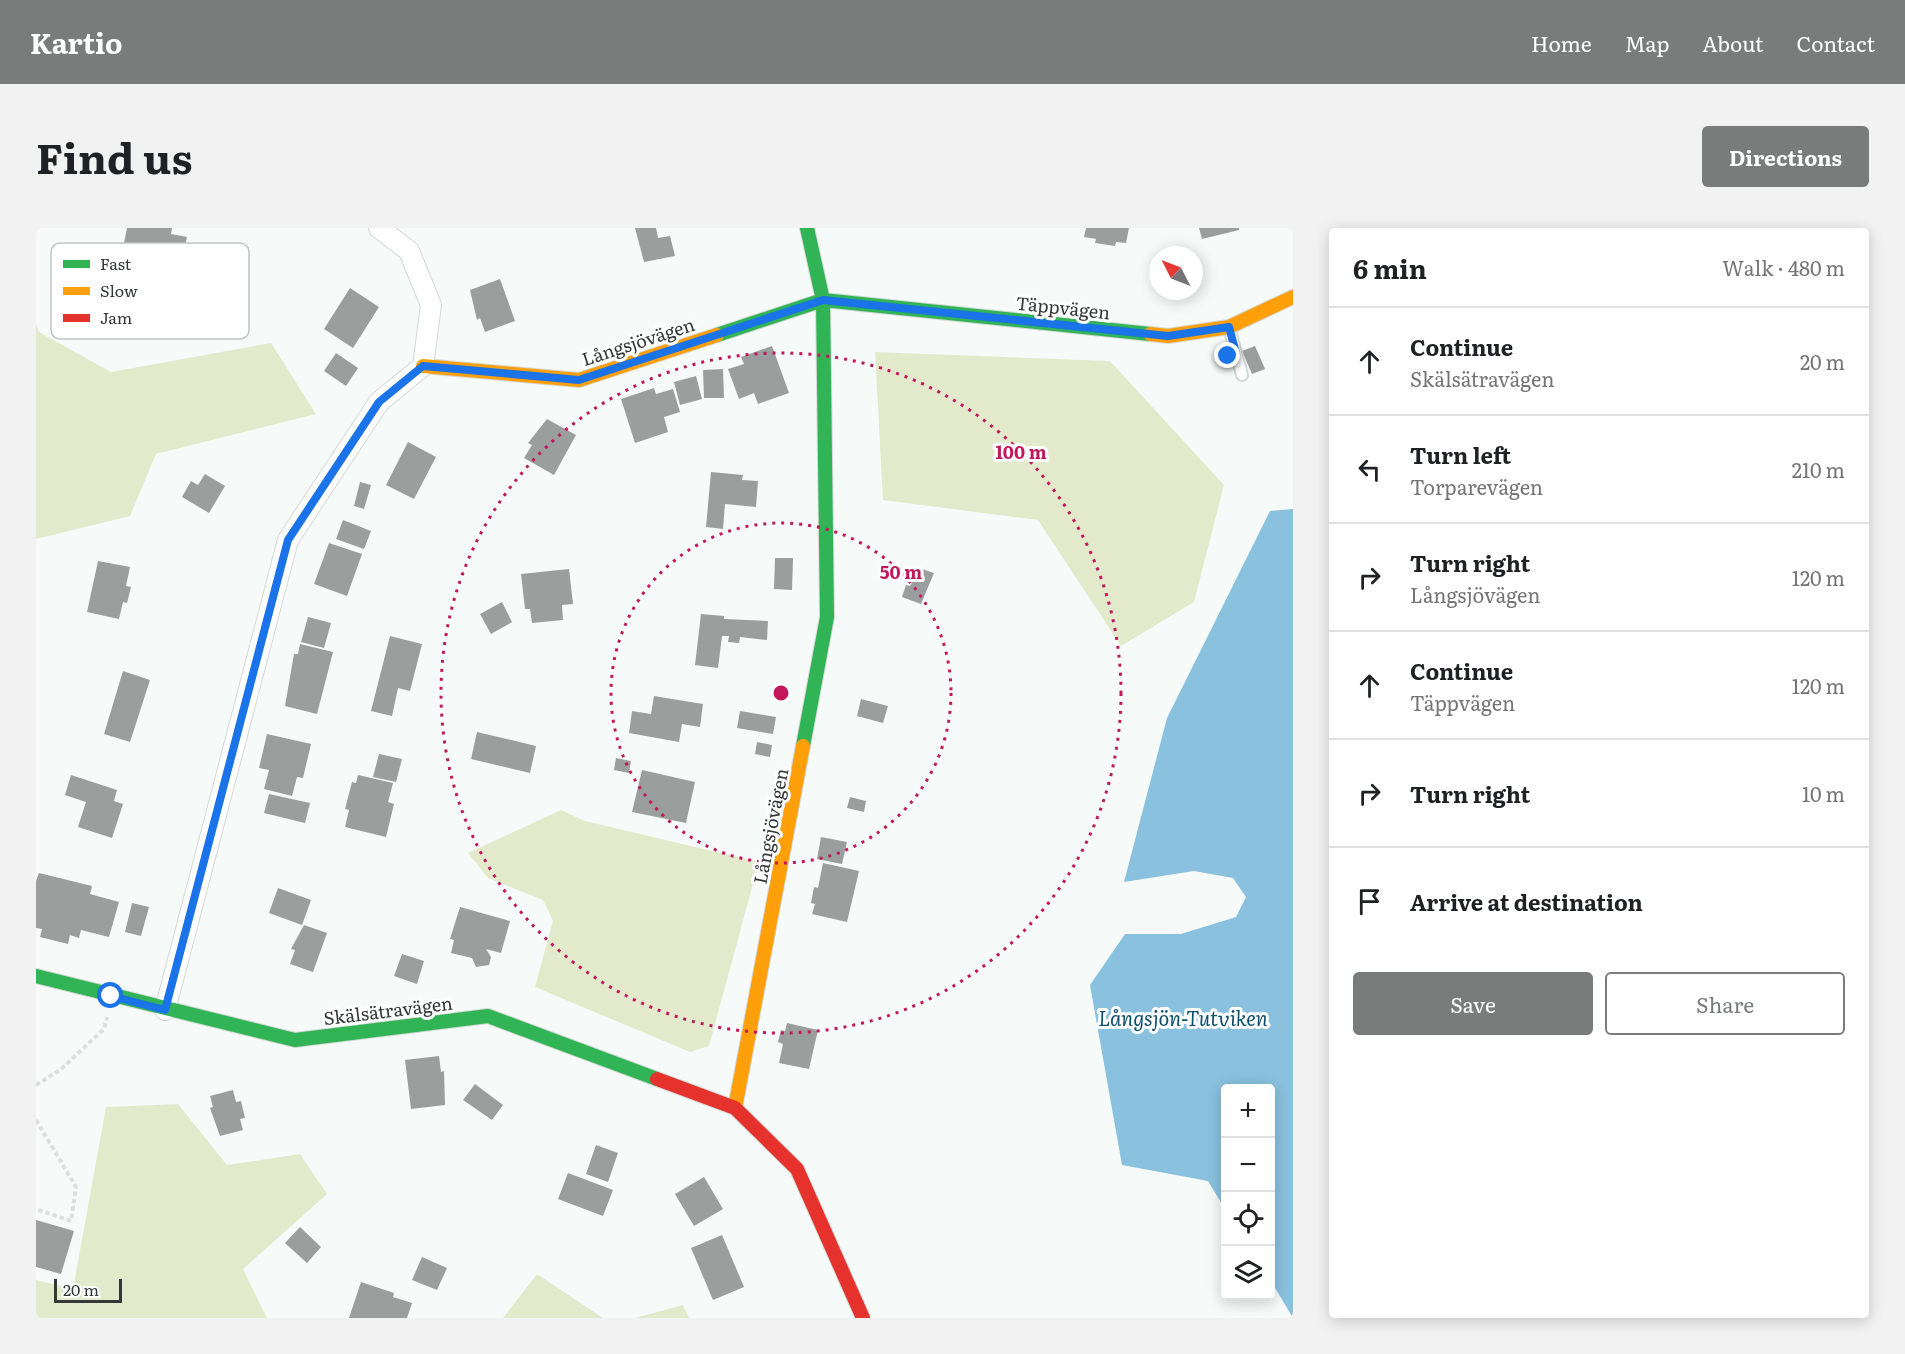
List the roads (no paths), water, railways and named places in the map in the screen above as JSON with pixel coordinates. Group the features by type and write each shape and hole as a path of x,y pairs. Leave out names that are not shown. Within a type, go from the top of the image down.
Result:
{"street":[{"path":"165,1010 288,540 379,402 423,366 431,305 409,251 379,228"},
{"name":"Långsjövägen","path":"735,1108 827,617 823,300 807,228"},
{"name":"Täppvägen","path":"823,300 1168,336 1229,327 1293,297"},
{"name":"Långsjövägen","path":"423,366 579,380 823,300"},
{"name":"Skälsätravägen","path":"36,976 165,1010 295,1040 488,1016 735,1108"},
{"path":"735,1108 797,1169 863,1318"}],"lane":[{"path":"1229,327 1232,355 1242,375"}],"water":[{"name":"Långsjön-Tutviken","path":"1293,509 1293,1318 1275,1288 1275,1084 1221,1084 1221,1202 1208,1181 1122,1165 1090,985 1125,934 1181,934 1236,917 1246,897 1233,878 1194,871 1124,882 1167,718 1270,511"}]}
